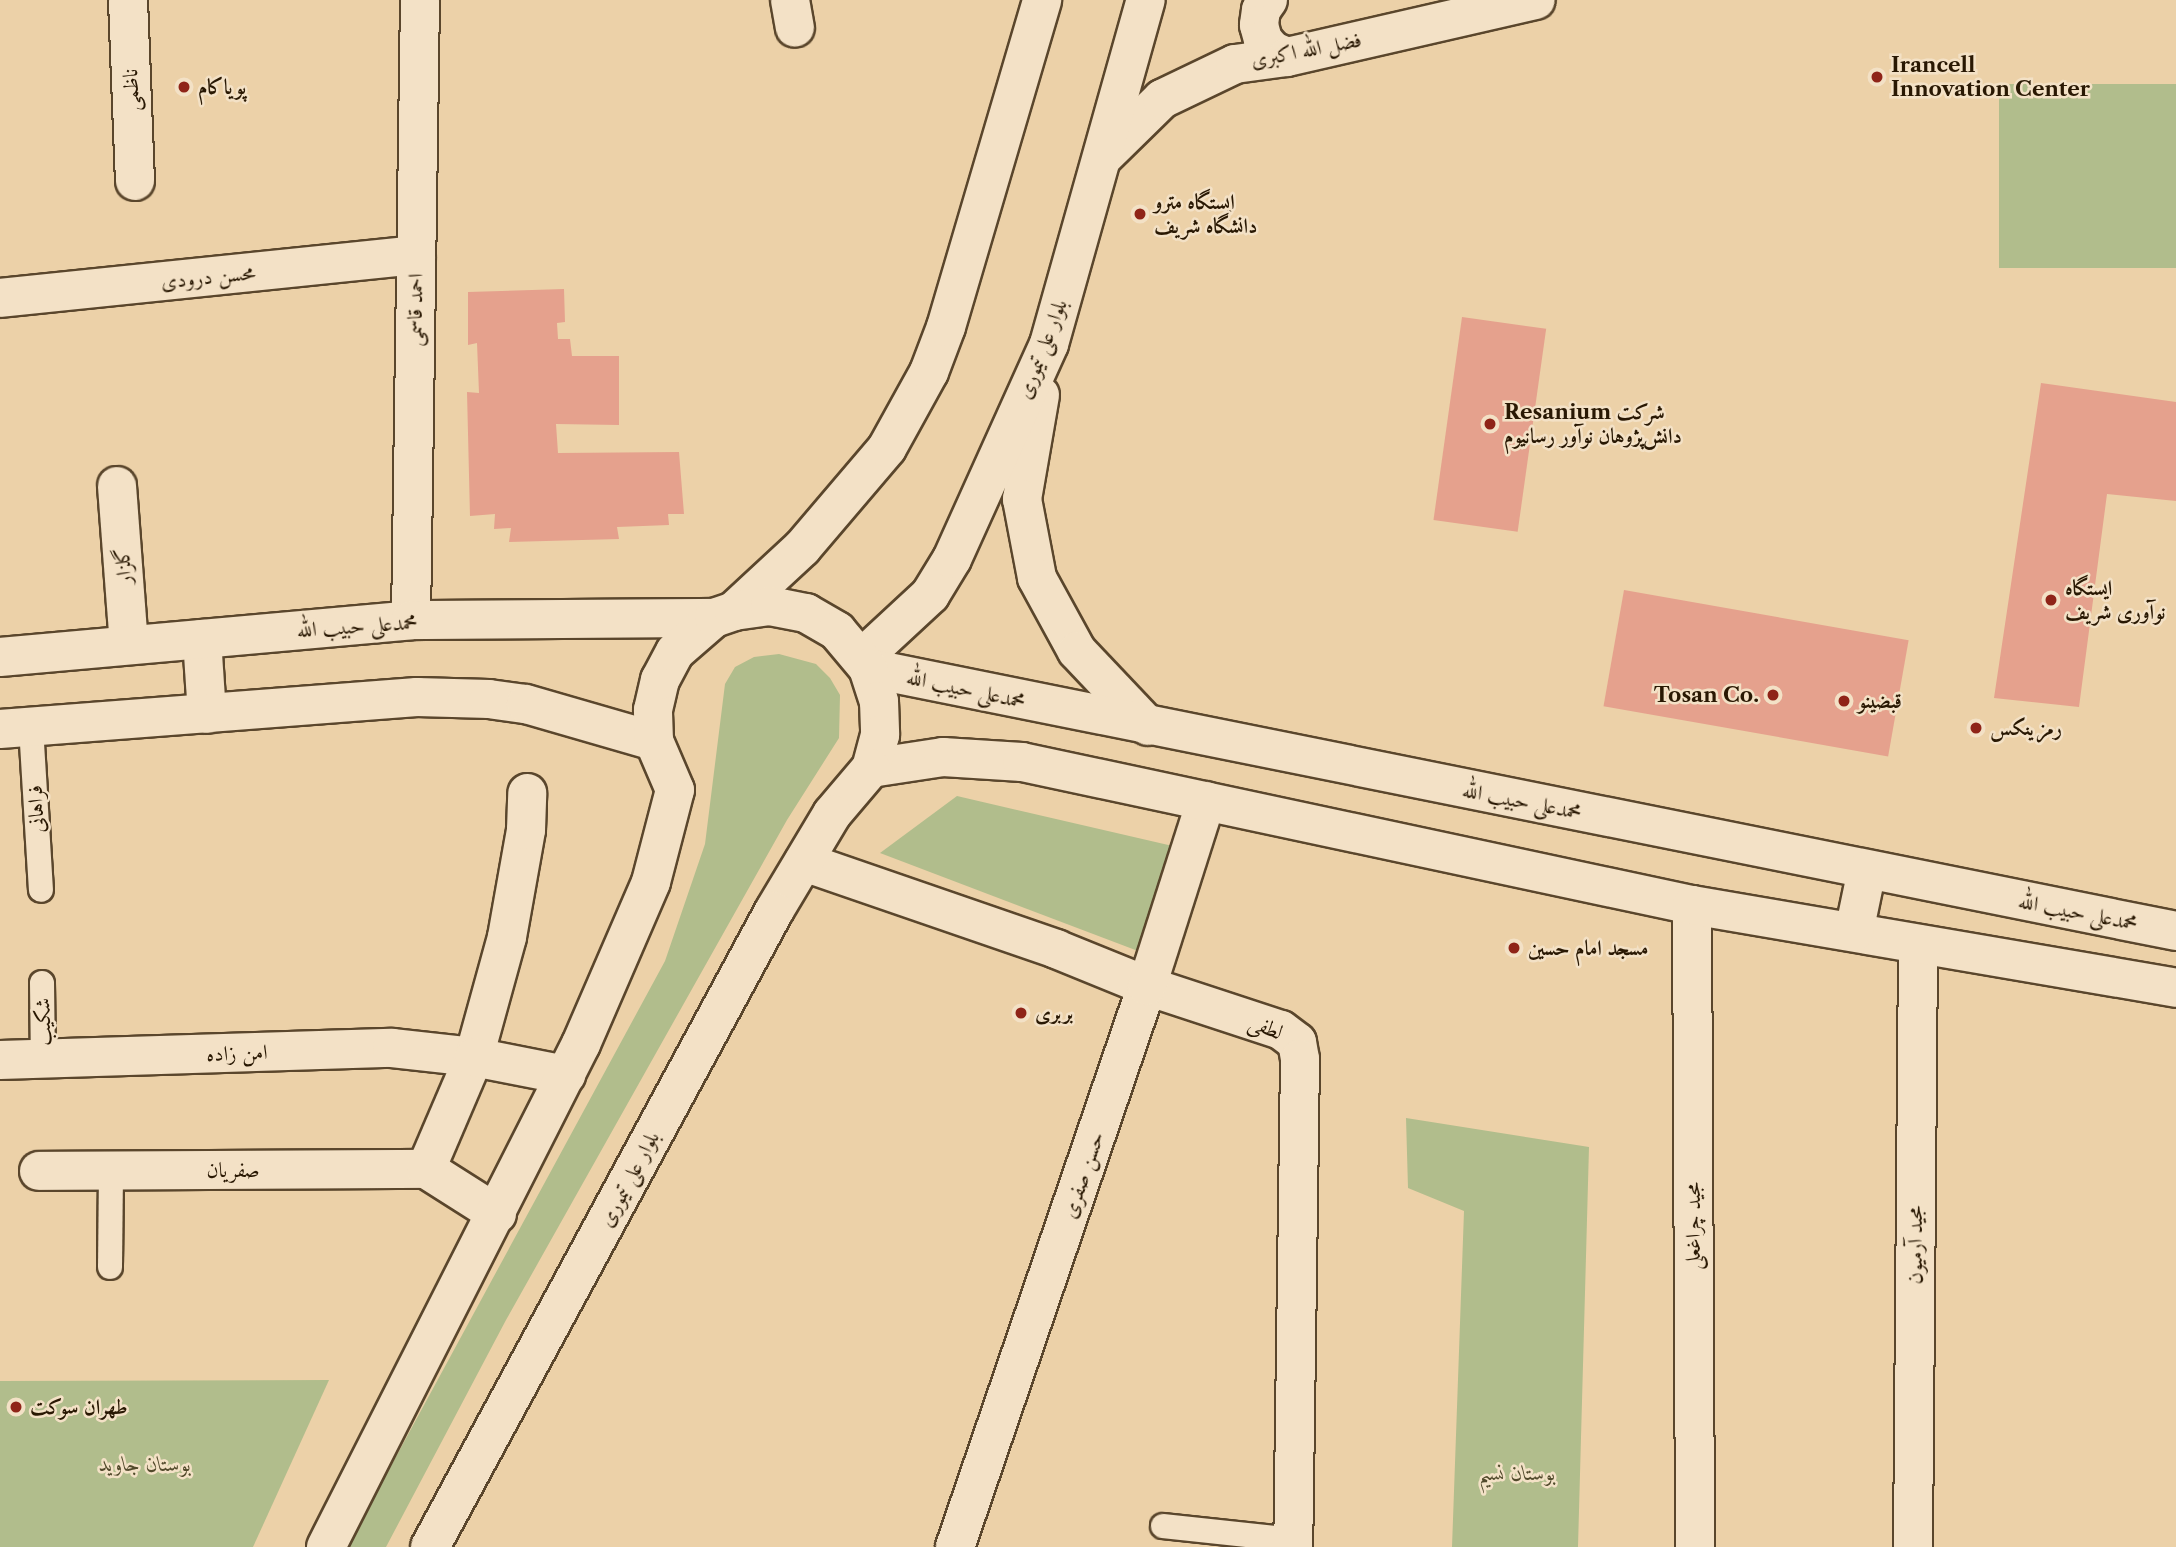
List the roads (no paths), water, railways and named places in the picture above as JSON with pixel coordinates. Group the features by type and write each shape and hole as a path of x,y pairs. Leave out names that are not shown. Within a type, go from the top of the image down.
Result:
{"main road":[{"name":"ناظمی","path":"128,0 135,181"},
{"name":"احمد قاسمی","path":"411,620 421,0"},
{"path":"326,1547 566,1075 651,882 675,790 654,741 653,710 660,680 675,652 802,548 887,448 929,372 946,327 1042,0"},
{"name":"بلوار علی تیموری","path":"865,663 930,595 952,559 1049,344 1146,0"},
{"path":"1268,0 1261,10 1259,25 1264,40 1273,51 1287,57"},
{"name":"فضل الله اکبری","path":"1103,157 1162,99 1235,64 1287,57 1536,0"},
{"name":"محسن درودی","path":"0,298 416,255"},
{"path":"1049,344 1022,499 1037,578 1077,651 1148,726"},
{"name":"گلزار","path":"117,486 129,645"},
{"name":"محمدعلی حبیب الله","path":"0,657 411,620 724,614 770,606 806,613 838,631 865,663 1148,726 2176,931"},
{"path":"202,639 207,714"},
{"path":"865,663 879,701 880,735 871,768 943,757 1022,762 1692,905 2176,988"},
{"path":"16,728 417,697 489,699 526,704 654,741"},
{"name":"بلوار علی تیموری","path":"430,1547 774,911 832,814 871,768"},
{"path":"497,1214 426,1169 474,1057 508,937 526,831 527,793"},
{"name":"حسن صفری","path":"955,1547 1147,986 1206,801"},
{"name":"لطفی","path":"804,862 1056,948 1147,986 1281,1030 1297,1042 1300,1059 1293,1544"},
{"path":"1854,932 1867,870"},
{"name":"مجید چراغعلی","path":"1692,905 1695,1547"},
{"name":"مجید آرمیون","path":"1913,1547 1918,944"},
{"name":"امن زاده","path":"0,1060 392,1048 474,1057 566,1075"},
{"name":"صفریان","path":"39,1171 426,1169"}],"lane":[{"name":"فراهانی","path":"16,728 41,890"},
{"name":"شکیب","path":"42,983 43,1060"},
{"path":"110,1267 111,1171"},
{"name":"لطفی","path":"1163,1526 1293,1544"}],"place":[{"name":"Irancell Innovation Center","path":"1877,77"},
{"name":"پویاکام","path":"184,87"},
{"name":"ایستگاه مترو دانشگاه شریف","path":"1140,214"},
{"name":"Resanium شرکت دانش‌پژوهان نوآور رسانیوم","path":"1490,424"},
{"name":"ایستگاه نوآوری شریف","path":"2051,600"},
{"name":"Tosan Co.","path":"1773,695"},
{"name":"قبضینو","path":"1844,701"},
{"name":"رمزینکس","path":"1976,728"},
{"name":"مسجد امام حسین","path":"1514,948"},
{"name":"بربری","path":"1021,1013"},
{"name":"طهران سوکت","path":"16,1407"}],"park label":[{"name":"بوستان جاوید","path":"145,1464"},
{"name":"بوستان نسیم","path":"1517,1473"}]}
